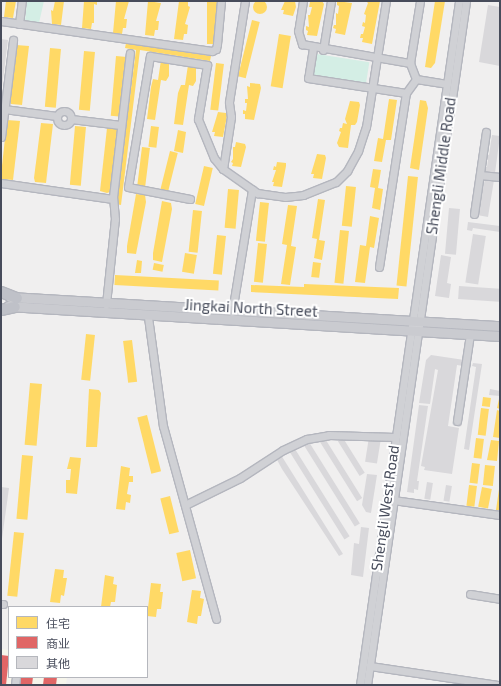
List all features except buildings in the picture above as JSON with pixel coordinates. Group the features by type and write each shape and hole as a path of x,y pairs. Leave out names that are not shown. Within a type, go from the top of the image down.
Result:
{"highway":[{"path":"1,292 16,302 1,310"}],"main road":[{"name":"Jingkai North Street","path":"1,296 16,302 148,317 413,330 500,336"},
{"name":"Jingkai North Street","path":"1,306 16,302 106,304 500,326"}],"street":[{"path":"19,24 22,1"},
{"path":"1,21 212,51 216,49 217,44 221,1"},
{"path":"223,169 231,116 229,102 245,1"},
{"path":"303,1 299,39 302,44 323,50 410,63"},
{"path":"323,50 331,1"},
{"path":"190,199 128,187 150,56 207,65 198,119 214,158 223,169 252,190 285,197 318,190 336,182 346,171 358,151 366,127 386,1"},
{"path":"416,79 410,63 420,1"},
{"name":"Shengli Middle Road","path":"415,321 446,84 459,1"},
{"name":"Shengli Middle Road","path":"413,330 466,1"},
{"path":"1,137 13,40"},
{"path":"313,48 308,78 406,93"},
{"path":"106,304 115,219 113,199 130,53"},
{"path":"416,79 446,84"},
{"path":"379,267 406,93 416,79"},
{"path":"4,109 57,116 65,111 71,119 121,125"},
{"path":"57,116 57,122 62,126 68,124 71,119"},
{"path":"474,214 486,132"},
{"path":"480,174 500,178"},
{"path":"1,182 113,199"},
{"path":"232,312 252,190"},
{"path":"148,317 164,426 216,619"},
{"name":"Shengli West Road","path":"360,685 395,436 413,330"},
{"name":"Shengli West Road","path":"367,685 393,500 413,330"},
{"path":"457,421 470,334"},
{"path":"185,505 240,478 283,450 307,439 336,435 395,436"},
{"path":"393,500 500,515"},
{"path":"470,594 500,599"},
{"path":"370,666 498,685"}],"shaded area":[{"path":"1,649 8,650 8,678 67,678 66,685 1,685"}],"green space":[{"path":"27,1 44,1 39,23 25,21"},
{"path":"317,54 369,62 366,83 314,75"}]}
